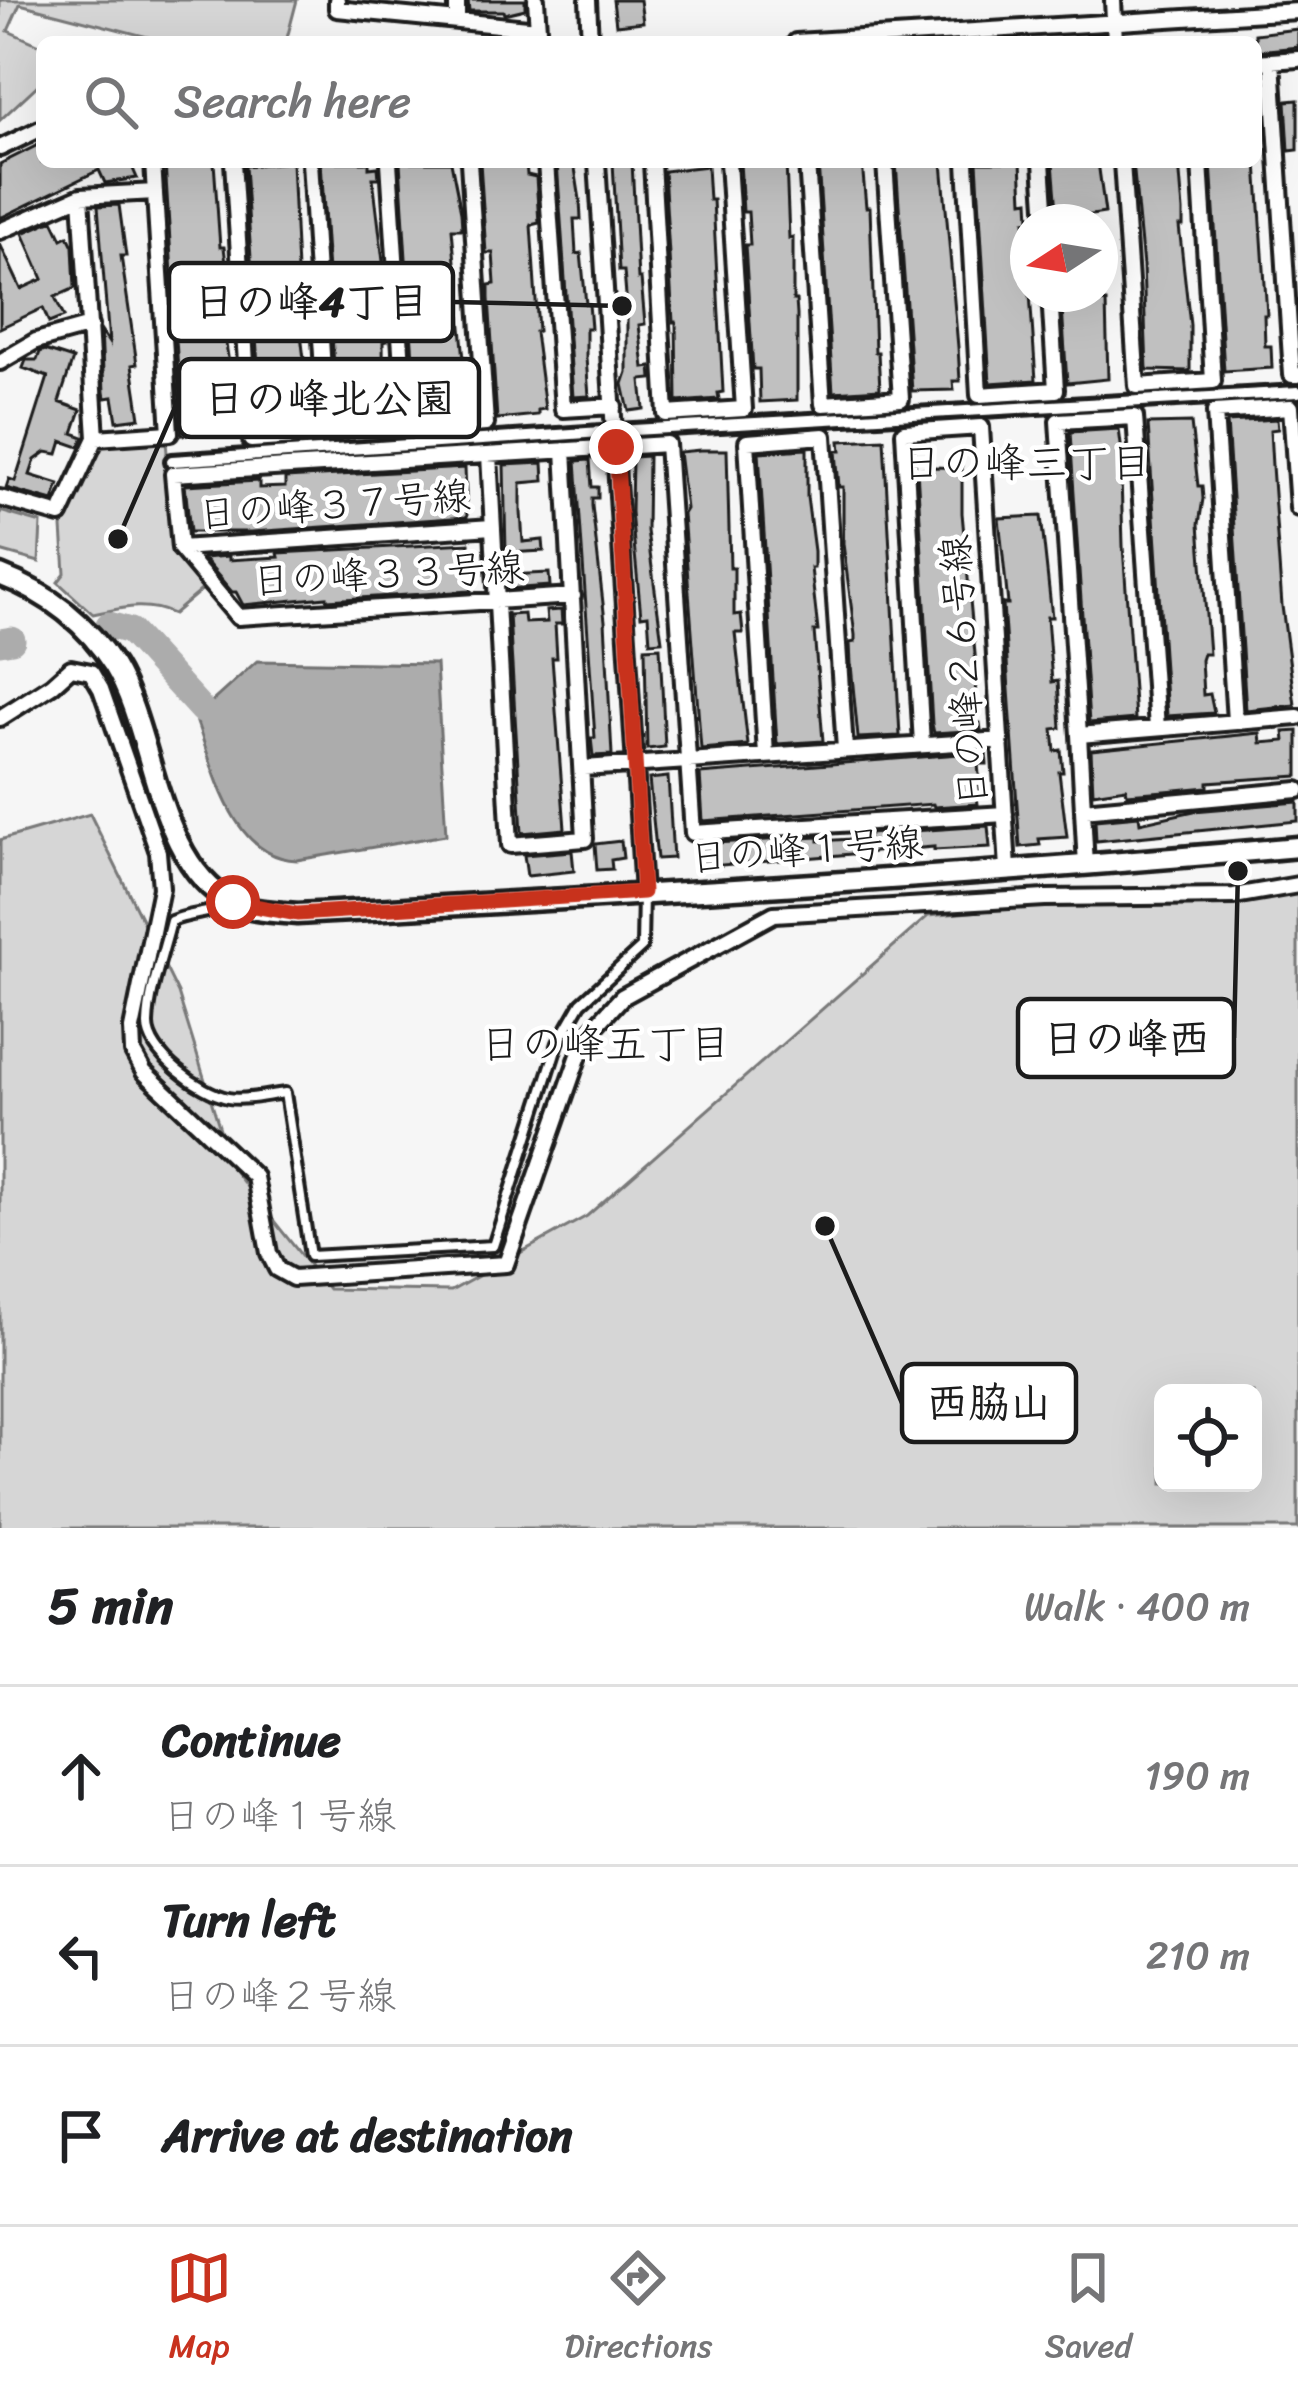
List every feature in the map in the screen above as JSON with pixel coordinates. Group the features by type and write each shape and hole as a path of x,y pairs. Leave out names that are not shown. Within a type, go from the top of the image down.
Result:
{"street":[{"path":"337,0 337,9 538,29 536,0"},
{"path":"457,0 458,20"},
{"path":"588,0 590,36"},
{"path":"1113,0 1115,36"},
{"path":"974,36 1298,10"},
{"path":"1298,59 1264,61 1292,375 1298,375"},
{"path":"0,148 36,131"},
{"path":"96,438 170,433 153,168"},
{"path":"233,168 251,440 327,435 310,168"},
{"path":"389,168 406,430 486,424 469,168"},
{"path":"546,168 563,409 614,406"},
{"path":"597,168 643,892"},
{"path":"652,168 666,414 744,409 728,168"},
{"path":"808,168 823,404 901,399 885,168"},
{"path":"966,168 980,394 1057,390 1051,312"},
{"path":"1042,168 1045,204"},
{"path":"1122,168 1136,386 1213,381 1200,168"},
{"path":"0,231 81,196 154,192"},
{"path":"0,498 60,515 96,438 81,196"},
{"path":"0,362 37,341 90,326"},
{"path":"172,461 616,439 1298,392"},
{"path":"1235,721 1215,412 1291,407 1298,508"},
{"path":"1086,866 1058,421 1136,417 1157,728"},
{"name":"日の峰２６号線","path":"922,744 904,432 980,427 1008,868"},
{"path":"766,755 747,442 766,440 824,436 845,749"},
{"path":"179,548 173,474 564,451 616,439 668,444 693,833 1005,814"},
{"path":"488,455 510,845 585,839 564,451"},
{"name":"日の峰３７号線","path":"179,548 492,527"},
{"name":"日の峰３３号線","path":"179,548 238,617 573,596"},
{"path":"0,575 29,586 64,609 116,669 180,848 203,877 233,902"},
{"path":"0,718 71,668 91,672 100,689 158,852 161,888 132,1030 133,1052 144,1072 255,1177 269,1253 277,1269 293,1278 506,1264 585,1039 622,997 774,914 1046,898 1234,896 1298,885"},
{"path":"1079,735 1298,717"},
{"path":"584,768 1000,740"},
{"path":"1083,809 1298,790"},
{"name":"日の峰１号線","path":"233,902 297,914 1086,866 1298,847"}],"lane":[{"path":"233,902 214,914 190,913 171,921 148,1024 150,1042 163,1059 219,1096 234,1100 285,1093 310,1256 493,1246 558,1043 581,1003 642,947 643,892"}],"shaded area":[{"path":"0,0 297,0 288,36 144,36 20,4 8,31 36,43 36,87 0,120"},
{"path":"166,441 175,551 205,587 173,614 143,607 93,614 58,582 65,573 62,527 99,446"},
{"path":"0,511 41,523 39,562 0,551"},
{"path":"257,661 436,664 446,835 297,860 274,855 256,844 228,807 195,717"},
{"path":"90,814 178,993 232,1168 328,1289 451,1291 587,1216 928,916 1285,882 1298,891 1298,1528 0,1528 0,840"}],"building":[{"path":"468,0 525,0 525,9 504,14 469,11"},
{"path":"613,0 640,0 643,22 616,25"},
{"path":"1298,29 1298,47 1262,50 1262,36 1255,34"},
{"path":"1298,100 1298,150 1289,151 1286,101"},
{"path":"36,146 36,168 133,168 137,178 105,183 99,170 0,218 0,164"},
{"path":"165,168 214,168 220,247 224,247 230,296 224,297 223,324 231,377 225,378 229,422 234,421 236,435 217,436 216,431 182,435"},
{"path":"245,168 292,168 297,270 305,308 300,309 299,318 312,425 262,428"},
{"path":"321,168 378,168 379,178 373,178 385,278 378,279 380,328 386,328 387,341 383,342 384,426 338,429"},
{"path":"400,168 452,168 461,212 462,229 452,229 469,414 417,418 411,329 415,329 413,307 409,307"},
{"path":"480,168 526,168 527,175 536,177 539,223 531,225 535,332 545,409 538,410 538,415 497,419 489,298 489,285 495,284 493,253 486,253"},
{"path":"557,168 575,168 581,219 574,219 576,254 581,253 591,328 586,328 589,396 573,397"},
{"path":"613,168 632,168 645,324 639,325 644,368 651,367 652,379 641,380 644,409 629,411 623,384 627,308 624,271 619,271"},
{"path":"707,168 709,200 713,200 723,392 718,393 719,399 677,402 664,171"},
{"path":"740,168 786,168 797,315 797,400 760,402 759,369 753,369 745,245 750,245 748,212 743,212"},
{"path":"818,168 863,168 866,207 870,207 880,389 833,392"},
{"path":"896,168 942,168 960,381 953,381 954,390 912,391"},
{"path":"977,168 1021,168 1023,201 1029,204 1010,204 1010,312 1031,312 1036,380 990,383"},
{"path":"1053,168 1099,168 1104,204 1056,204"},
{"path":"1134,168 1179,168 1190,371 1147,370"},
{"path":"1211,168 1257,168 1265,346 1271,346 1272,368 1224,371"},
{"path":"119,205 140,418 117,421 113,397 105,398 104,392 101,331 109,343 98,206"},
{"path":"53,220 62,239 68,236 73,246 75,288 55,297 64,317 49,323 43,308 0,328 0,244 21,289 43,279 23,233"},
{"path":"1062,312 1106,312 1108,379 1067,383"},
{"path":"45,350 73,359 59,402 81,410 73,433 84,437 79,447 62,441 58,454 46,452 35,460 30,475 59,484 53,501 6,488 9,479 15,481 48,377 23,368 26,360 37,360"},
{"path":"1277,419 1278,429 1270,430 1272,466 1295,705 1246,710 1227,422"},
{"path":"1191,423 1203,499 1199,524 1209,654 1201,660 1203,695 1210,694 1214,713 1167,716 1148,424"},
{"path":"1119,429 1135,719 1089,723 1070,432"},
{"path":"884,439 900,736 858,738 850,643 855,642 855,635 836,451 841,451 840,441"},
{"path":"807,449 823,741 777,744 759,452"},
{"path":"727,450 730,568 734,568 734,615 741,614 743,633 735,633 748,745 701,749 679,452"},
{"path":"648,456 647,531 662,641 650,642 648,615 641,616 631,512 632,457"},
{"path":"590,460 592,487 598,487 592,506 605,621 612,755 593,756 576,461"},
{"path":"543,463 544,481 521,483 521,512 523,542 543,540 544,551 506,553 504,465"},
{"path":"465,468 467,517 190,532 185,485 259,481 259,488 285,487 285,478"},
{"path":"962,468 977,676 975,723 980,723 981,730 934,733 932,724 917,469"},
{"path":"1041,516 1052,617 1047,617 1052,682 1058,681 1061,728 1053,729 1055,751 1061,750 1067,837 1039,839 1040,845 1020,847 999,518"},
{"path":"469,543 471,591 243,605 203,558 229,556 229,560"},
{"path":"549,573 550,586 507,589 507,575"},
{"path":"561,610 562,624 555,624 557,658 552,658 565,829 522,833 509,615 524,614 525,623 547,622 546,611"},
{"path":"660,647 665,747 647,749 645,648"},
{"path":"1298,731 1298,776 1208,782 1208,787 1165,791 1127,794 1126,788 1093,793 1091,750 1260,733 1261,743 1285,741 1284,732"},
{"path":"986,752 987,764 978,764 978,804 703,821 700,774"},
{"path":"668,777 673,858 657,859 649,779"},
{"path":"1298,802 1298,821 1096,841 1095,820 1139,816 1140,823 1194,811"},
{"path":"988,826 990,847 934,847 699,867 697,844 868,838 868,834"},
{"path":"621,841 623,858 611,860 612,869 597,870 595,844"},
{"path":"572,851 574,871 527,876 524,855"}],"waterway":[{"path":"109,625 130,631 202,710"},
{"path":"0,642 12,640"}],"place":[{"name":"日の峰4丁目","path":"622,306"},
{"name":"日の峰北公園","path":"118,539"},
{"name":"日の峰西","path":"1238,871"},
{"name":"西脇山","path":"825,1226"}],"district":[{"name":"日の峰三丁目","path":"1026,462"},
{"name":"日の峰五丁目","path":"605,1043"}],"route":[{"path":"233,902 297,914 643,892 616,447"}]}
